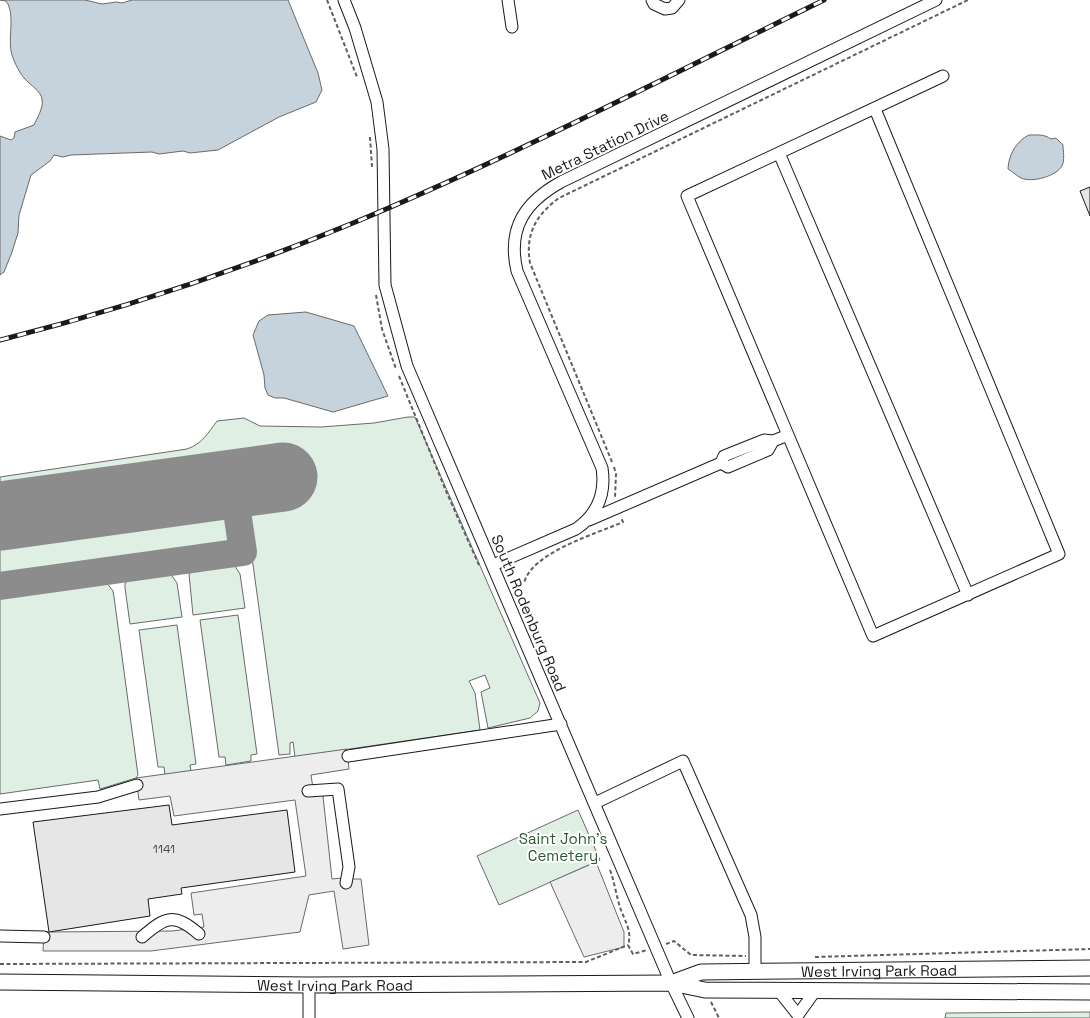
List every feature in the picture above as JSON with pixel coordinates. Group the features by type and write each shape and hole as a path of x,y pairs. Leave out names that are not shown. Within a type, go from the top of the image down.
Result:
{"main road":[{"name":"West Irving Park Road","path":"671,983 701,972 756,964 1090,968"},
{"name":"West Irving Park Road","path":"0,982 309,985 671,983 705,990 1090,992"}],"street":[{"name":"South Rodenburg Road","path":"344,0 355,28 377,102 383,149 385,285 407,366 671,983 688,1018"},
{"path":"508,0 512,27"},
{"path":"652,0 654,4 665,9 672,8 678,0"},
{"name":"Metra Station Drive","path":"588,521 596,509 601,494 604,479 602,468 517,271 514,256 514,240 525,213 544,192 561,182 936,0"},
{"path":"875,109 1059,554 873,636 687,196 943,76"},
{"path":"780,153 968,595"},
{"path":"493,565 721,463 728,467 768,450 773,441 788,436"},
{"path":"348,756 561,724"},
{"path":"594,803 682,761 751,915 755,937 756,964"},
{"path":"0,809 98,798 137,785"},
{"path":"308,791 338,789 350,867 346,883"},
{"path":"142,937 158,923 172,920 186,922 198,934"},
{"path":"0,936 44,937"},
{"path":"309,985 309,1018"},
{"path":"778,990 798,1016 815,991"}],"path":[{"path":"327,0 358,80"},
{"path":"370,130 372,175"},
{"path":"519,584 524,583 528,574 545,558 559,549 623,522 621,518"},
{"path":"674,941 691,955 756,964"},
{"path":"0,964 586,962 628,946 634,954"},
{"path":"810,958 1090,949"}],"green space":[{"path":"415,417 540,703 538,711 530,718 488,728 481,692 490,688 485,675 469,681 475,693 480,730 295,757 293,742 290,743 290,754 279,755 245,506 290,499 284,453 0,492 0,477 187,449 201,441 217,421 244,418 260,426 321,427 374,423"},
{"path":"210,511 216,512 226,519 230,534 225,545 0,577 0,540"},
{"path":"233,563 240,574 245,608 193,615 189,574 197,568"},
{"path":"169,572 177,583 182,617 130,624 125,583 134,577"},
{"path":"96,581 106,582 113,591 138,775 136,778 100,789 98,780 0,794 0,594"},
{"path":"238,615 257,754 251,755 251,761 226,765 225,757 219,757 200,620"},
{"path":"177,625 196,764 190,765 191,771 165,775 164,767 158,767 139,630"},
{"name":"Saint John's Cemetery","path":"578,810 600,860 499,905 477,856"},
{"path":"1090,1012 1090,1018 945,1018 946,1013"}],"shaded area":[{"path":"0,0 85,0 102,4 122,3 132,0 288,0 318,73 322,90 316,102 279,117 218,150 190,153 183,151 159,154 152,152 71,155 63,157 54,155 50,161 31,175 19,215 18,233 4,272 0,275 0,136 11,140 14,138 15,132 34,125 42,102 40,93 23,77 14,61 10,42 11,20 9,6 6,1"},
{"path":"1029,135 1038,135 1051,139 1056,138 1063,145 1063,161 1059,170 1050,176 1032,180 1021,178 1008,169 1014,149"},
{"path":"306,312 354,326 388,396 333,412 268,395 253,335 259,321 268,315"},
{"path":"347,749 349,769 311,775 313,788 322,787 332,879 352,877 353,879 361,879 369,945 343,949 334,891 309,895 300,932 151,951 43,951 44,932 172,931 204,927 202,914 194,915 191,893 306,876 295,800 174,816 170,796 139,800 136,778"},
{"path":"596,862 624,932 624,947 584,957 550,882"}],"building":[{"path":"1090,187 1090,216 1080,191"},
{"path":"169,805 172,825 287,810 295,872 181,888 182,894 148,899 150,916 49,932 33,822"}],"taxiway":[{"path":"0,586 243,552 233,484"}],"runway":[{"path":"0,516 283,477"}],"railway":[{"path":"0,340 90,316 179,288 267,257 353,223 473,171 824,0"}]}
